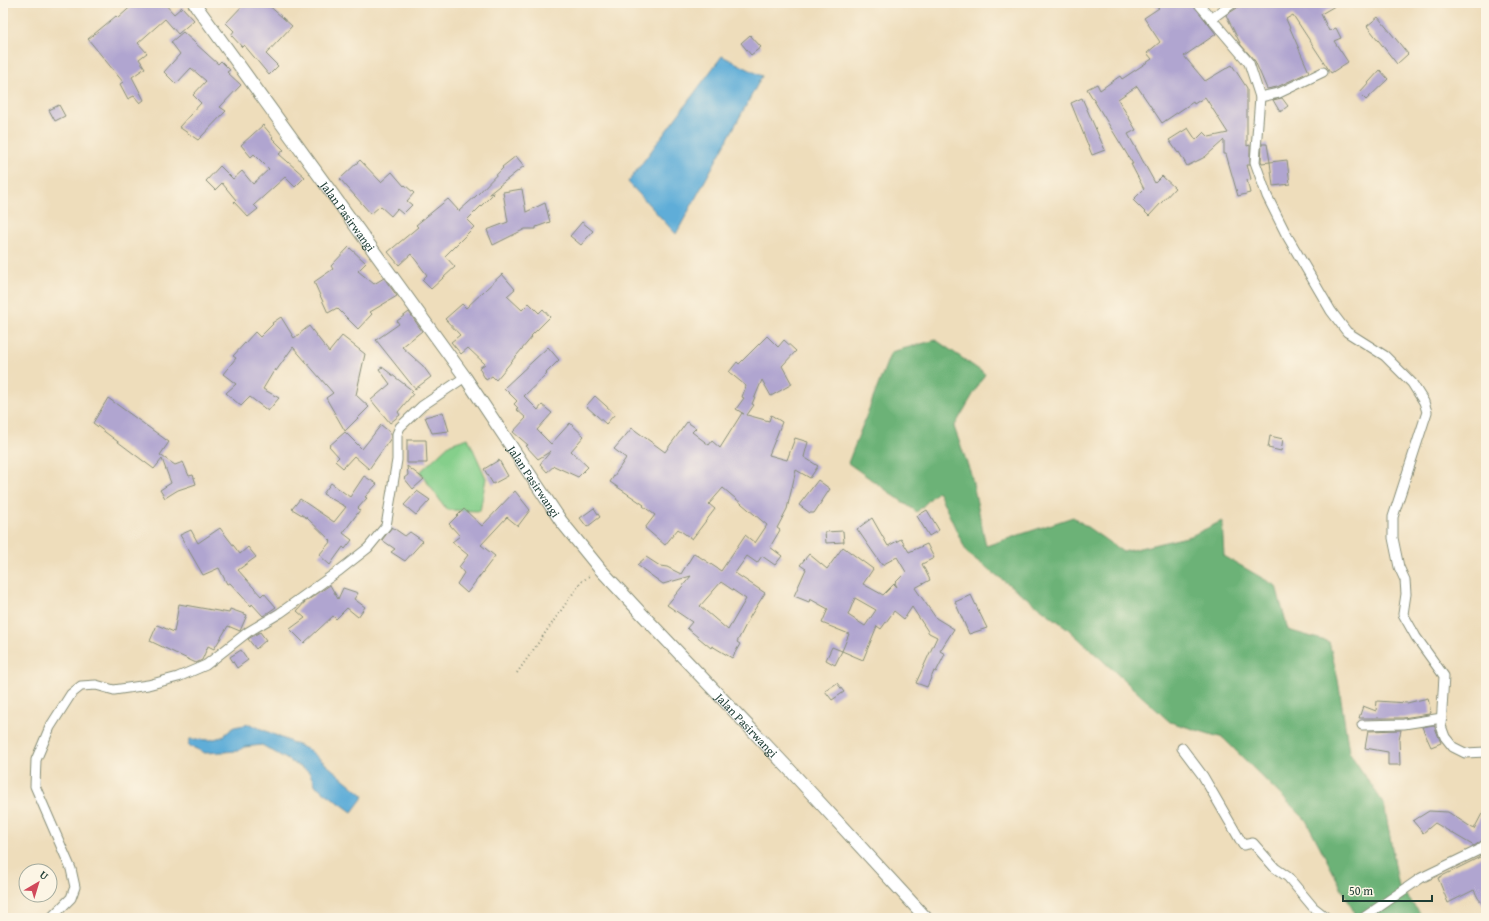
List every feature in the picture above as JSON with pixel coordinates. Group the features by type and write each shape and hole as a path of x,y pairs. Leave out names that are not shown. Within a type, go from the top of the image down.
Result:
{"street":[{"name":"Jalan Pasirwangi","path":"194,3 465,377 562,521 600,569 789,769 926,918"},
{"path":"1198,3 1249,63 1260,97 1255,162 1267,196 1286,234 1331,311 1347,332 1385,356 1412,383 1424,402 1427,412 1393,517 1393,538 1399,567 1405,580 1406,594 1403,614 1416,637 1444,676 1441,726 1445,737 1453,747 1466,753 1486,752"},
{"path":"1211,19 1233,3"},
{"path":"1260,97 1279,93 1323,72"},
{"path":"51,918 71,898 75,887 69,863 35,786 36,760 50,727 71,694 81,686 96,685 114,690 148,685 178,677 206,665 248,632 280,613 368,548 386,526 396,460 397,434 400,427 422,406 465,377"},
{"path":"1362,725 1404,724 1442,718"},
{"path":"1182,748 1203,776 1243,845 1253,843 1275,868 1288,877 1313,907 1327,918"},
{"path":"1363,918 1421,878 1479,850 1486,844"}],"path":[{"path":"517,673 581,582 600,569"}],"green space":[{"path":"936,340 985,374 954,427 971,474 986,546 1073,517 1123,552 1191,536 1222,521 1224,556 1276,586 1288,630 1329,642 1338,680 1349,752 1384,804 1399,887 1424,918 1352,918 1354,912 1306,820 1223,738 1170,722 1067,628 967,553 938,491 917,512 848,463 891,352"},
{"path":"468,438 486,478 480,511 447,510 420,472 450,444"}],"water":[{"path":"722,56 762,76 676,234 628,182"},
{"path":"250,724 309,750 364,796 352,812 316,786 309,772 262,745 244,747 238,751 205,753 188,745 190,739 210,740 222,737 234,727"}],"building":[{"path":"135,3 164,3 174,14 182,7 194,20 178,34 165,19 138,43 147,53 139,59 145,68 132,77 144,100 140,103 134,96 128,99 120,84 123,82 88,39 116,16 118,18"},
{"path":"245,3 266,3 292,26 266,54 278,66 269,75 244,45 242,47 231,35 234,31 226,23"},
{"path":"1152,3 1192,3 1216,34 1184,56 1205,81 1232,65 1247,88 1247,146 1250,145 1250,165 1247,165 1251,179 1247,180 1250,193 1238,196 1226,154 1224,154 1224,140 1205,157 1187,166 1179,152 1178,153 1169,140 1188,128 1196,140 1204,132 1209,137 1228,133 1205,97 1194,104 1193,102 1162,123 1137,86 1118,99 1136,130 1128,134 1155,183 1162,176 1175,188 1149,216 1133,200 1144,189 1131,164 1133,164 1087,89 1097,84 1100,90 1120,76 1122,79 1152,59 1147,53 1160,42 1144,18 1159,8"},
{"path":"1239,3 1340,3 1321,14 1329,31 1336,28 1341,38 1334,41 1348,62 1331,73 1293,15 1286,19 1309,72 1277,87 1267,89 1255,61 1241,45 1226,15 1237,8"},
{"path":"1378,17 1408,54 1397,64 1367,26"},
{"path":"183,32 218,64 221,61 230,70 227,72 241,85 220,107 226,111 198,140 179,127 201,103 193,95 206,81 191,68 176,84 164,72 180,54 171,42"},
{"path":"750,35 761,47 751,55 741,43"},
{"path":"1380,70 1388,79 1366,100 1359,93"},
{"path":"1082,98 1105,150 1092,155 1071,103"},
{"path":"1282,98 1288,106 1280,112 1273,100"},
{"path":"59,105 65,116 55,121 49,110"},
{"path":"263,125 273,137 272,138 284,150 279,154 305,177 295,187 285,177 254,205 258,209 248,217 234,202 236,200 222,183 215,190 206,181 220,166 233,179 242,171 253,184 269,169 254,154 251,157 241,145"},
{"path":"1262,144 1267,144 1270,162 1262,163 1261,161"},
{"path":"516,156 524,166 489,194 494,193 467,220 474,227 445,256 455,267 431,289 422,280 427,275 411,254 399,265 388,252 418,227 416,225 448,199 459,211 476,196 503,168 502,167"},
{"path":"360,160 381,182 392,172 404,186 405,185 414,193 407,201 412,205 403,214 397,209 391,216 380,206 371,214 340,179"},
{"path":"1287,160 1290,184 1273,186 1270,162"},
{"path":"522,189 526,212 545,203 550,222 536,227 536,229 525,229 493,245 487,230 508,222 503,192"},
{"path":"582,222 593,231 581,245 570,236"},
{"path":"349,247 366,263 358,271 374,284 384,278 397,296 370,312 372,314 358,329 337,308 328,313 314,282 333,269 331,266"},
{"path":"502,274 515,289 507,296 522,310 529,303 539,313 543,309 550,317 531,336 532,337 496,380 492,376 486,380 479,368 485,364 468,348 461,354 451,342 460,335 445,319 462,304 466,308"},
{"path":"409,312 422,331 402,347 423,366 431,377 415,389 376,340 399,324 397,321"},
{"path":"281,317 294,338 309,326 329,352 342,336 365,354 356,395 369,407 345,431 326,398 333,393 293,347 276,371 275,369 263,389 279,398 268,411 250,397 241,406 226,393 236,384 223,374 236,358 233,356 255,332 260,337 273,324 272,323"},
{"path":"767,336 778,347 784,340 796,351 782,366 792,384 771,396 762,380 752,404 754,405 747,415 769,421 771,415 782,422 769,455 787,460 795,438 808,442 804,457 818,466 810,478 796,470 787,509 777,528 780,530 770,547 782,556 775,565 762,556 757,563 747,556 735,573 765,593 751,615 737,642 740,644 732,658 712,646 711,648 687,628 692,622 667,605 691,576 663,584 637,565 646,557 660,566 667,567 681,574 694,553 721,571 745,535 755,543 767,525 723,488 709,504 715,509 692,539 678,529 665,545 645,528 655,515 643,506 644,505 610,482 626,458 614,449 632,428 665,452 687,422 696,428 692,432 709,445 712,441 720,448 742,413 744,414 736,409 744,398 742,397 746,386 729,372 737,362 739,364","holes":["721,582 746,599 728,630 700,606"]},
{"path":"548,347 559,360 524,396 538,410 542,405 552,413 537,430 551,444 570,423 584,436 571,451 588,467 578,477 554,466 547,472 540,464 551,451 538,459 526,446 528,445 513,432 526,418 516,409 518,408 514,404 517,401 504,388"},
{"path":"382,367 413,391 411,393 413,394 398,412 400,415 390,423 371,400 390,384 379,369"},
{"path":"595,396 615,414 606,424 586,406"},
{"path":"108,398 169,442 160,455 175,465 183,462 189,476 193,475 196,484 178,490 165,498 160,490 171,483 162,459 154,469 93,423"},
{"path":"443,412 449,431 432,433 425,417"},
{"path":"381,425 391,433 391,438 369,469 354,456 343,468 335,461 339,457 329,446 345,432 362,449"},
{"path":"1270,436 1283,439 1281,451 1268,448"},
{"path":"407,440 426,440 427,463 407,463"},
{"path":"499,460 508,476 493,484 484,469"},
{"path":"407,466 424,479 413,489 404,478 408,475"},
{"path":"364,476 377,484 365,497 367,498 358,508 360,510 343,533 352,540 345,549 343,547 330,565 319,555 331,541 307,518 292,509 300,499 334,522 346,507 323,494 331,483 350,497"},
{"path":"818,480 830,489 814,513 810,513 799,505"},
{"path":"417,491 430,500 416,515 404,505"},
{"path":"515,491 530,510 518,526 507,517 481,545 495,556 467,593 457,584 464,573 459,567 468,555 452,542 460,536 449,524 464,509 482,526"},
{"path":"594,508 600,517 587,527 580,518"},
{"path":"927,510 939,530 929,536 917,516"},
{"path":"872,518 888,546 901,539 909,552 927,544 934,558 922,564 930,580 915,588 936,618 954,629 940,651 945,654 936,672 934,671 927,687 916,683 937,637 929,633 912,607 904,619 894,611 881,629 877,626 863,660 842,651 849,634 822,623 828,609 810,599 809,602 794,596 806,569 800,565 809,554 827,569 843,547 873,569 863,584 883,595 894,584 897,587 895,583 906,572 897,557 882,565 857,529","holes":["855,598 876,610 865,626 848,615"]},
{"path":"392,527 405,536 410,532 423,541 405,561 391,552 395,549 382,540"},
{"path":"220,528 240,554 248,547 256,557 238,570 261,596 264,593 276,607 263,616 252,604 251,606 230,583 227,584 219,568 203,575 180,535 191,530 198,543"},
{"path":"843,531 844,542 826,543 825,532"},
{"path":"330,585 338,599 343,588 358,593 354,599 365,607 358,617 347,608 336,619 333,616 304,643 290,629 305,618 297,611 305,602"},
{"path":"971,595 987,628 969,634 955,602"},
{"path":"179,604 229,613 230,609 247,615 240,631 228,626 214,649 208,646 202,660 196,663 150,641 157,625 174,632"},
{"path":"260,632 266,640 256,649 248,639"},
{"path":"832,647 842,651 835,665 826,660"},
{"path":"241,650 248,660 237,668 230,657"},
{"path":"837,683 844,692 832,700 825,691"},
{"path":"1428,698 1431,713 1429,714 1403,718 1359,718 1363,706 1376,711 1377,701 1407,703"},
{"path":"1434,725 1441,743 1431,747 1422,727"},
{"path":"1401,730 1399,739 1400,765 1388,765 1388,752 1365,748 1368,731"},
{"path":"1486,806 1486,838 1474,846 1435,823 1423,833 1413,821 1429,811 1448,812 1474,829"},
{"path":"1486,854 1486,908 1474,890 1448,903 1438,878"}]}
